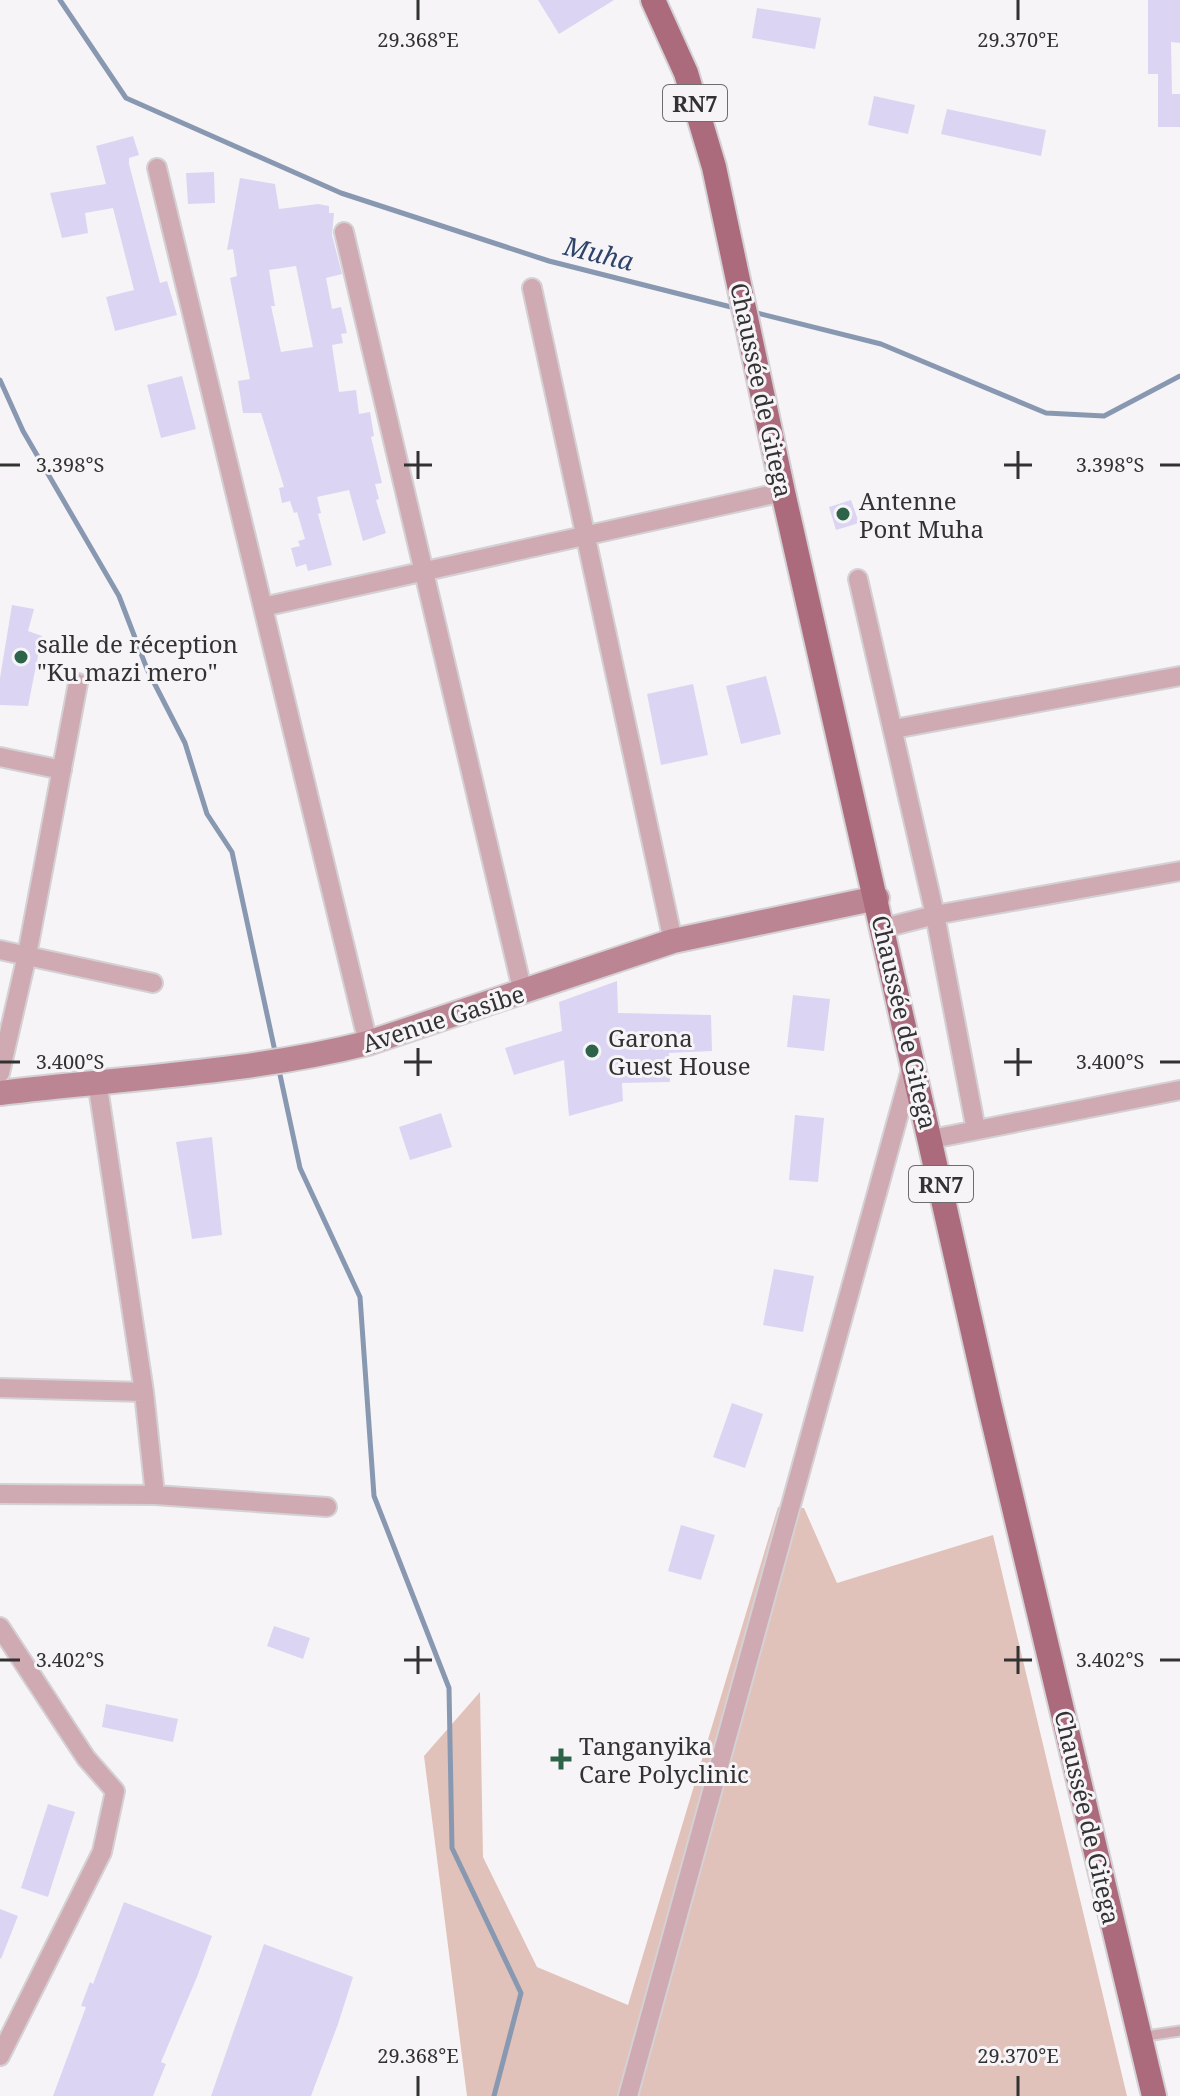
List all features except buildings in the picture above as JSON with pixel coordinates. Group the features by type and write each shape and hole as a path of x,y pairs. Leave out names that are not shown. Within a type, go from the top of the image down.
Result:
{"main road":[{"name":"Chaussée de Gitega","path":"653,0 686,73 723,210 783,492 884,928 912,1063 932,1139 989,1403 1154,2096"}],"street":[{"path":"157,168 368,1043"},
{"path":"344,232 523,993"},
{"path":"532,288 673,941"},
{"path":"263,607 783,492"},
{"path":"858,579 935,915 976,1130"},
{"path":"894,729 1180,676"},
{"path":"0,1073 27,955 78,683"},
{"path":"0,757 62,770"},
{"path":"884,928 935,915 1180,871"},
{"name":"Avenue Gasibe","path":"0,1093 278,1064 368,1043 673,941 877,898"},
{"path":"0,950 153,983"},
{"path":"628,2096 912,1063"},
{"path":"97,1081 144,1392 155,1495"},
{"path":"932,1139 1180,1090"},
{"path":"0,1388 144,1392"},
{"path":"0,1494 155,1495 327,1507"},
{"path":"0,1627 86,1758 115,1791 102,1852 0,2056"}],"lane":[{"path":"1140,2037 1180,2031"}],"shaded area":[{"path":"778,1507 804,1508 837,1583 993,1535 1127,2096 467,2096 424,1756 480,1692 483,1857 537,1967 628,2005"}],"waterway":[{"name":"Muha","path":"60,0 126,98 341,193 549,261 735,308"},
{"name":"Muha","path":"753,312 881,344 1046,413 1104,416 1180,376"},
{"path":"0,380 23,431 119,596 147,669 185,743 207,814 232,852 276,1056"},
{"path":"279,1070 300,1168 360,1297 374,1496 449,1688 452,1848 521,1993 494,2096"}],"place":[{"name":"Antenne Pont Muha","path":"843,514"},
{"name":"salle de réception \"Ku mazi mero\"","path":"21,657"},
{"name":"Garona Guest House","path":"592,1051"},
{"name":"Tanganyika Care Polyclinic","path":"561,1759"}]}
